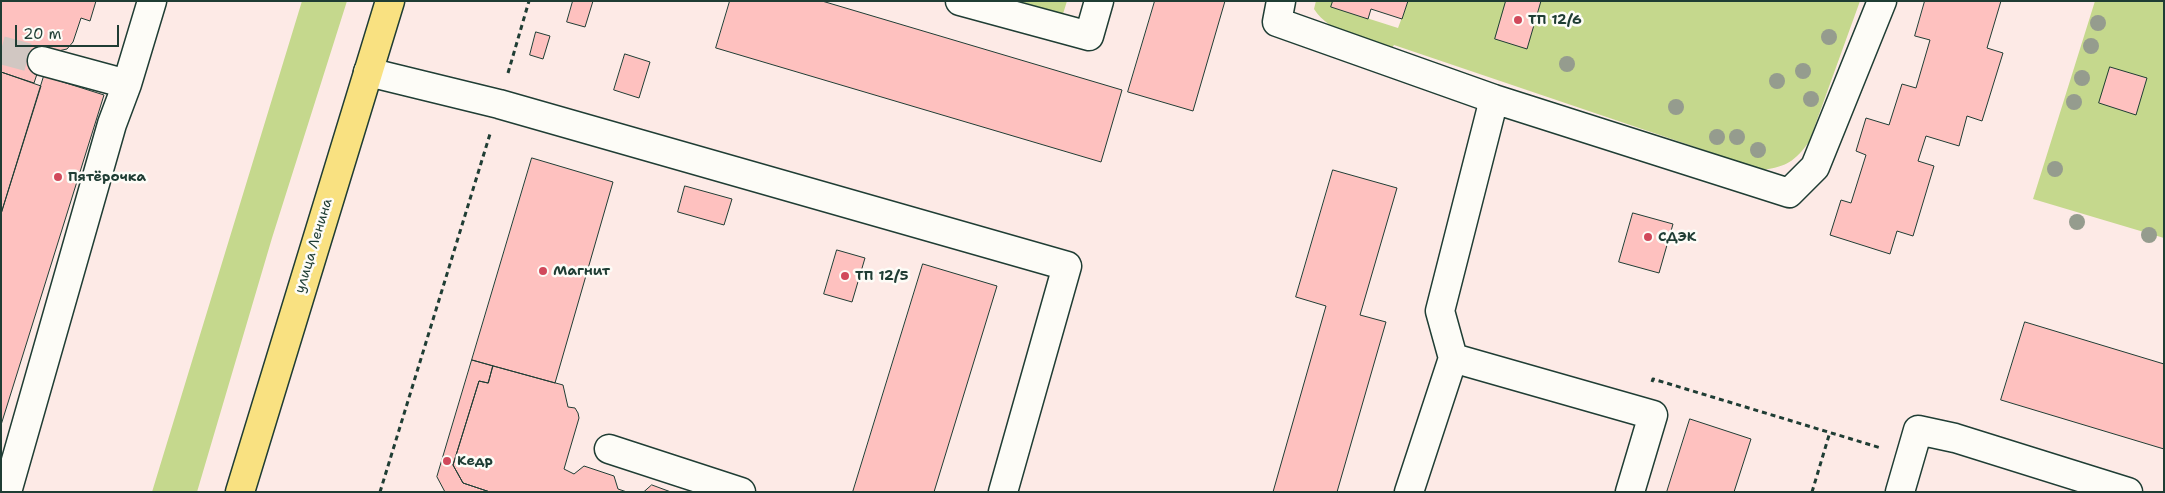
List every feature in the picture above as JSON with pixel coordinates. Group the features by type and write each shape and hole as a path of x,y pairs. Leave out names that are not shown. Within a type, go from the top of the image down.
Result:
{"main road":[{"name":"улица Ленина","path":"240,492 390,1"}],"lane":[{"path":"7,492 112,124 127,84 152,1"},
{"path":"960,1 1089,36 1099,1"},
{"path":"1281,1 1277,22 1494,99 1790,193 1816,167 1882,1"},
{"path":"42,61 127,84"},
{"path":"368,72 499,104 1068,266 1002,492"},
{"path":"1409,492 1453,358 1440,311 1494,99"},
{"path":"1453,358 1653,415 1630,492"},
{"path":"1900,492 1918,430 1954,438 2128,492"},
{"path":"609,448 741,492"}],"path":[{"path":"380,492 529,1"},
{"path":"1638,410 1653,379 1910,457"},
{"path":"1812,492 1830,432"}],"green space":[{"path":"302,1 347,1 272,238 197,492 152,492"},
{"path":"1017,1 1067,1 1063,14"},
{"path":"1316,1 1333,1 1332,7 1398,28 1408,1 1860,1 1809,142 1794,159 1784,165 1763,170 1394,45 1392,48 1349,34 1329,24 1321,17 1314,9"},
{"path":"2095,1 2164,1 2164,238 2033,199"}],"building":[{"path":"1,1 96,1 90,21 81,18 73,42 67,49 58,51 46,47 34,83 1,72"},
{"path":"573,1 593,1 585,27 567,22"},
{"path":"730,1 822,1 1122,90 1101,162 716,48"},
{"path":"1155,1 1225,1 1193,111 1128,92"},
{"path":"1333,1 1408,1 1402,19 1371,9 1368,19 1331,7"},
{"name":"ТП 12/6","path":"1506,1 1541,1 1527,49 1495,39"},
{"path":"1925,1 2001,1 1987,48 2003,53 1982,121 1967,116 1959,146 1926,136 1918,161 1934,166 1913,236 1897,231 1890,254 1830,235 1841,200 1851,203 1866,155 1856,151 1866,118 1889,125 1902,84 1916,88 1930,40 1915,36"},
{"path":"536,32 550,36 543,59 530,55"},
{"path":"625,54 650,62 639,98 614,90"},
{"path":"2110,67 2147,78 2136,115 2099,103"},
{"path":"1,72 41,86 1,214"},
{"path":"44,76 104,95 1,425 1,214"},
{"name":"Магнит","path":"532,158 613,182 555,383 472,360"},
{"path":"1333,170 1397,188 1360,315 1386,322 1337,492 1273,492 1326,306 1296,297"},
{"path":"685,186 732,199 724,225 678,212"},
{"path":"1633,213 1673,224 1659,273 1619,262"},
{"name":"ТП 12/5","path":"837,250 865,258 852,302 824,294"},
{"path":"923,264 997,286 934,492 853,492"},
{"path":"2025,322 2164,364 2164,449 2001,400"},
{"path":"472,360 493,366 488,383 479,381 453,465 463,483 490,492 445,492 437,477"},
{"path":"493,366 563,385 568,407 575,408 579,418 564,469 574,474 584,466 614,476 618,489 627,492 490,492 463,483 453,465 479,381 488,383"},
{"path":"1690,419 1751,439 1734,492 1667,492"},
{"path":"652,485 671,492 644,492"}],"tunnel":[{"path":"1,50 42,61"}],"place":[{"name":"ТП 12/6","path":"1518,20"},
{"name":"Пятёрочка","path":"58,177"},
{"name":"СДЭК","path":"1648,237"},
{"name":"Магнит","path":"543,271"},
{"name":"ТП 12/5","path":"845,276"},
{"name":"Кедр","path":"447,461"}]}
